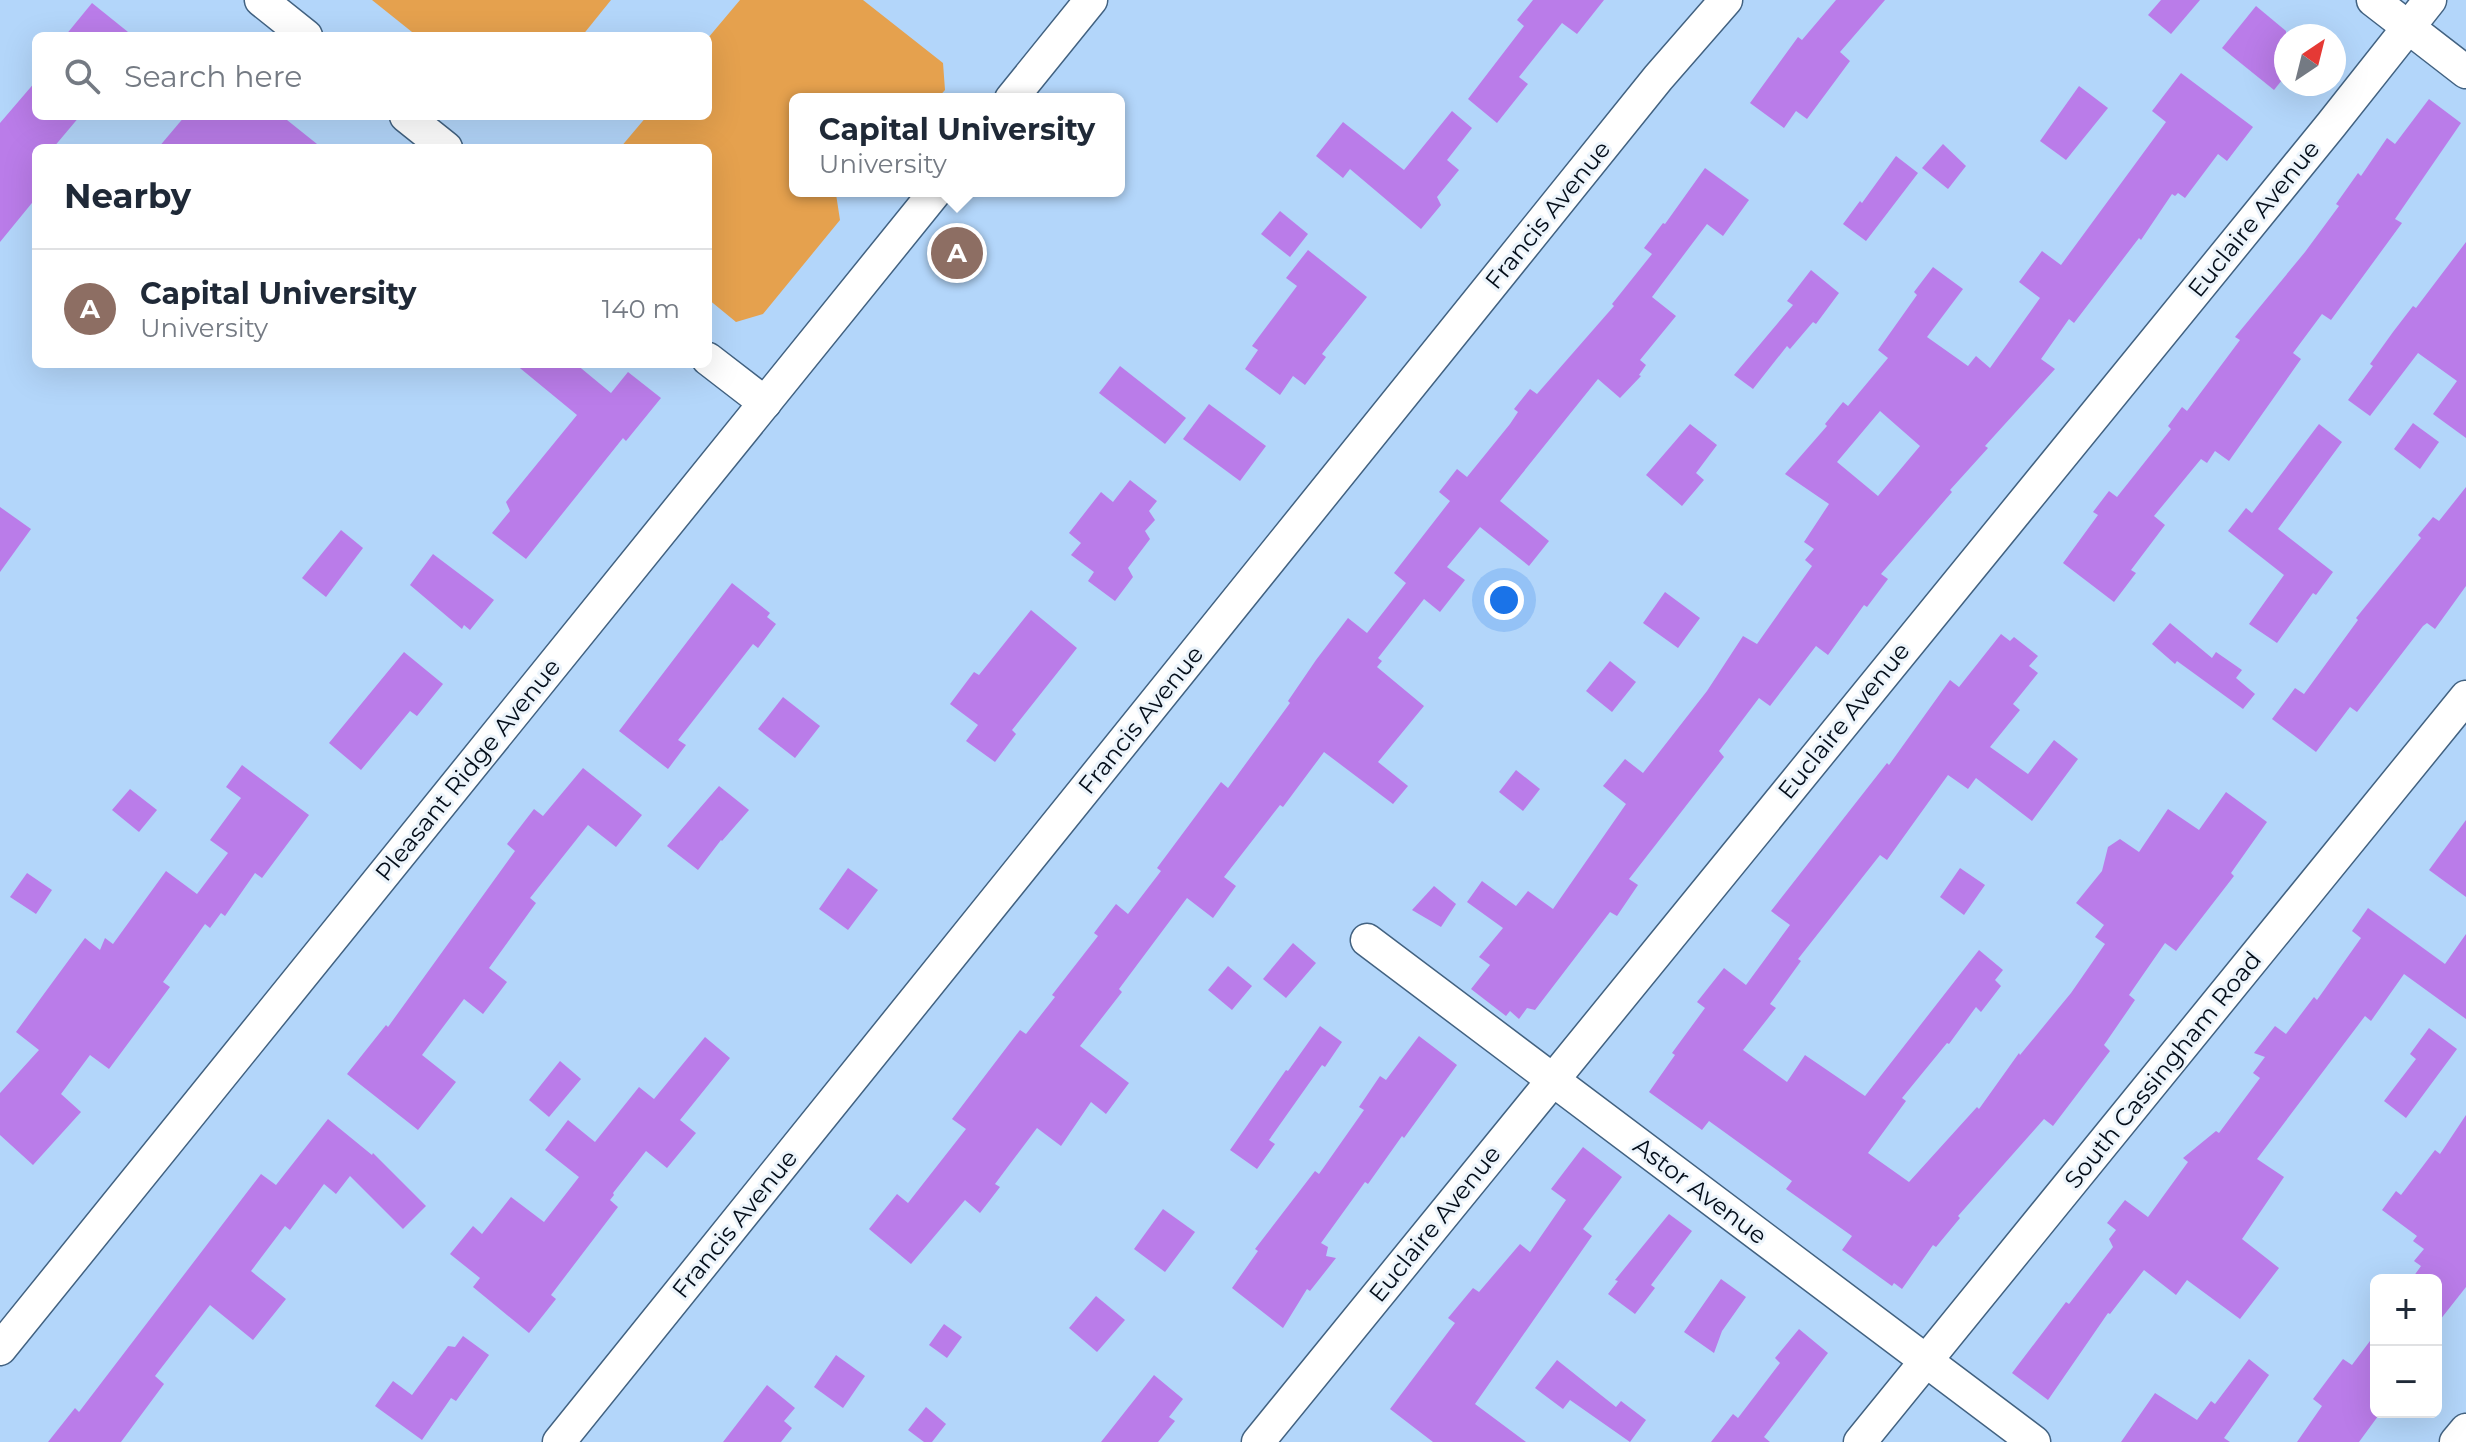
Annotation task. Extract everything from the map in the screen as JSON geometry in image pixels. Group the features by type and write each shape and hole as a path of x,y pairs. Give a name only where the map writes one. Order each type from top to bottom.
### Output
{"street":[{"path":"261,0 301,32"},
{"path":"1016,93 1091,0"},
{"name":"Francis Avenue","path":"559,1442 1649,90 1726,0"},
{"path":"2373,0 2466,72"},
{"name":"Euclaire Avenue","path":"1258,1442 2430,0"},
{"path":"411,120 441,144"},
{"name":"Pleasant Ridge Avenue","path":"0,1349 931,197"},
{"path":"712,362 765,403"},
{"name":"South Cassingham Road","path":"1860,1442 2466,697"},
{"name":"Astor Avenue","path":"1367,940 2034,1442"},
{"path":"2456,1442 2466,1430"}],"shaded area":[{"path":"372,0 611,0 585,32 412,32"},
{"path":"740,0 863,0 943,63 945,90 942,93 789,93 789,197 836,197 840,220 763,314 736,322 712,302 712,144 623,144 644,120 712,120 712,33"}],"building":[{"path":"1533,0 1604,0 1577,34 1562,23 1519,77 1528,84 1497,123 1468,99 1524,26 1517,20"},
{"path":"1836,0 1885,0 1840,52 1850,61 1807,119 1796,111 1784,128 1750,103 1798,37 1802,40"},
{"path":"2161,0 2200,0 2171,34 2148,15"},
{"path":"92,3 128,32 68,32"},
{"path":"2256,6 2278,24 2274,24 2274,90 2222,48"},
{"path":"2181,73 2253,127 2227,161 2218,154 2185,198 2178,193 2175,196 2172,194 2141,240 2139,238 2074,323 2069,319 2041,359 2055,369 1985,446 1988,448 1881,574 1888,579 1867,607 1864,605 1828,655 1816,646 1770,706 1759,698 1719,751 1724,757 1629,879 1638,885 1617,916 1610,912 1535,1010 1527,1008 1519,1019 1510,1011 1506,1016 1471,989 1490,965 1479,957 1503,928 1467,902 1482,881 1516,906 1528,891 1553,909 1626,804 1603,786 1625,759 1643,773 1707,691 1743,636 1757,644 1812,566 1805,560 1814,549 1804,542 1829,504 1785,474 1827,426 1825,424 1843,402 1848,406 1888,358 1878,350 1917,295 1914,292 1933,267 1963,289 1927,337 1968,366 1976,356 1990,368 2040,298 2019,282 2042,251 2061,265 2166,122 2152,111","holes":["1880,411 1920,446 1878,496 1837,462"]},
{"path":"32,86 32,120 77,120 56,144 32,144 32,203 0,242 0,123"},
{"path":"2079,86 2108,108 2066,160 2040,141"},
{"path":"2429,99 2461,123 2395,219 2402,223 2331,320 2322,314 2293,353 2301,359 2229,461 2215,451 2207,463 2201,459 2154,516 2165,525 2131,570 2136,573 2114,602 2063,563 2098,515 2093,512 2109,491 2117,497 2171,429 2168,426 2182,407 2187,411 2240,340 2235,337 2305,252 2339,206 2336,204 2358,173 2361,176 2387,138 2395,144"},
{"path":"1452,111 1472,128 1447,160 1459,170 1437,197 1441,205 1421,229 1350,169 1343,178 1316,156 1343,122 1404,170"},
{"path":"182,120 287,120 317,144 161,144"},
{"path":"1943,144 1966,166 1948,189 1922,168"},
{"path":"1896,156 1918,173 1866,241 1843,224"},
{"path":"1705,168 1749,200 1723,236 1707,224 1652,297 1676,316 1640,360 1646,365 1641,376 1620,398 1598,379 1500,501 1549,541 1529,566 1480,527 1447,567 1465,580 1440,612 1424,599 1378,658 1382,661 1377,667 1424,706 1378,762 1408,786 1393,804 1324,752 1224,877 1236,886 1213,918 1187,898 1080,1046 1129,1083 1106,1114 1091,1102 1061,1146 1037,1128 995,1184 1000,1187 980,1213 965,1200 911,1264 869,1229 897,1194 908,1203 966,1129 952,1119 1020,1030 1026,1034 1055,997 1052,995 1098,936 1094,933 1116,904 1128,914 1161,871 1157,868 1221,782 1228,788 1348,618 1367,633 1406,583 1394,573 1450,501 1439,492 1457,469 1467,477 1510,424 1518,412 1514,409 1530,389 1537,394 1614,306 1612,304 1652,254 1644,248"},
{"path":"1280,211 1308,234 1290,257 1261,234"},
{"path":"2466,242 2466,438 2433,414 2457,381 2418,353 2370,416 2348,400 2393,332 2413,306 2416,308"},
{"path":"1308,250 1367,297 1322,354 1326,357 1305,385 1293,376 1280,395 1245,369 1258,350 1252,346 1297,286 1286,278"},
{"path":"1811,270 1839,293 1816,324 1813,322 1790,349 1787,346 1753,389 1734,375 1793,305 1787,301"},
{"path":"1120,366 1186,418 1165,444 1099,393"},
{"path":"520,368 581,368 611,393 628,372 661,398 626,441 623,438 526,559 492,533 510,511 506,502 577,415"},
{"path":"1209,404 1266,446 1240,481 1183,439"},
{"path":"2413,423 2439,442 2420,469 2394,449"},
{"path":"1690,424 1717,445 1696,473 1704,480 1682,506 1646,475"},
{"path":"2319,424 2342,442 2278,529 2333,572 2316,595 2313,593 2277,643 2249,624 2284,575 2228,531 2246,508 2252,513"},
{"path":"1130,480 1157,501 1149,511 1155,520 1145,531 1150,539 1128,568 1133,577 1115,601 1088,581 1094,572 1071,555 1081,543 1069,533 1101,492 1113,502"},
{"path":"2466,487 2466,586 2435,629 2427,623 2423,626 2357,712 2350,707 2316,752 2272,719 2295,688 2304,694 2358,620 2356,618 2421,538 2418,535 2433,517 2439,521"},
{"path":"0,507 31,529 0,572"},
{"path":"341,530 363,548 326,597 302,578"},
{"path":"433,554 494,600 470,630 464,625 462,629 410,585"},
{"path":"732,583 770,613 767,617 776,624 758,648 753,644 678,740 686,745 668,769 619,731"},
{"path":"1665,592 1700,618 1678,648 1643,623"},
{"path":"1031,610 1077,648 1012,730 1016,734 995,762 966,741 978,725 950,704 974,672 979,675"},
{"path":"2170,623 2212,658 2216,652 2242,670 2236,678 2255,694 2243,709 2177,661 2175,664 2152,644"},
{"path":"2001,634 2010,641 2014,637 2038,656 2029,666 2038,673 2013,704 2020,710 1990,747 2028,774 2054,740 2078,759 2032,821 1976,778 1968,789 1948,775 1887,860 1880,855 1798,959 1801,961 1770,1004 1776,1008 1743,1050 1787,1082 1805,1055 1865,1096 1979,950 2003,970 1995,980 2001,986 1981,1012 1976,1007 1902,1098 1906,1101 1868,1153 1909,1182 1977,1107 1979,1109 2019,1053 2071,993 2105,944 2095,937 2104,925 2076,903 2102,871 2108,847 2120,839 2139,852 2168,809 2199,830 2226,792 2267,822 2231,873 2234,876 2176,951 2165,943 2129,995 2135,1000 2104,1045 2110,1051 2053,1126 2044,1119 1958,1216 1960,1218 1936,1247 1933,1245 1902,1289 1894,1283 1892,1286 1842,1250 1852,1236 1786,1189 1792,1181 1709,1121 1702,1130 1649,1092 1675,1055 1672,1053 1705,1008 1697,1002 1724,968 1746,985 1790,925 1771,911 1887,763 1889,765 1950,680 1959,687"},
{"path":"404,652 443,684 417,716 410,711 361,770 329,743"},
{"path":"1610,661 1636,682 1612,712 1586,691"},
{"path":"783,697 820,726 795,758 758,729"},
{"path":"242,765 309,815 262,878 255,873 225,916 221,913 210,928 205,924 163,982 170,987 109,1069 90,1055 61,1094 81,1112 33,1165 0,1135 0,1093 39,1050 16,1032 85,938 100,950 105,938 113,944 166,871 197,894 228,853 210,840 241,798 226,787"},
{"path":"583,768 642,815 616,847 588,825 530,898 536,903 489,968 507,982 483,1014 464,999 422,1055 456,1082 418,1130 347,1074 386,1025 388,1027 515,851 507,844 534,809 543,816"},
{"path":"1516,770 1540,789 1523,811 1499,792"},
{"path":"719,786 749,810 698,870 667,846"},
{"path":"130,789 157,810 139,832 112,810"},
{"path":"2466,820 2466,897 2429,870"},
{"path":"848,868 878,890 848,930 819,909"},
{"path":"1960,868 1985,885 1964,915 1940,897"},
{"path":"27,873 52,890 36,914 10,897"},
{"path":"1434,886 1456,904 1441,927 1412,910"},
{"path":"2368,908 2445,964 2466,934 2466,1019 2404,974 2371,1021 2365,1016 2257,1159 2284,1177 2242,1239 2279,1268 2240,1319 2187,1280 2176,1295 2144,1270 2108,1313 2048,1400 2012,1373 2113,1247 2109,1239 2116,1230 2107,1223 2125,1200 2148,1217 2188,1162 2183,1158 2216,1131 2219,1133 2260,1078 2253,1073 2265,1057 2254,1053 2275,1026 2286,1034 2314,997 2317,1000 2361,938 2352,931"},
{"path":"1293,943 1316,963 1286,998 1263,979"},
{"path":"1228,966 1252,986 1232,1010 1208,990"},
{"path":"1320,1026 1342,1042 1269,1140 1275,1144 1257,1169 1230,1150"},
{"path":"2429,1028 2457,1049 2406,1118 2384,1101 2416,1059 2410,1054"},
{"path":"1419,1036 1457,1065 1321,1243 1328,1247 1326,1256 1336,1258 1310,1291 1307,1289 1283,1328 1232,1288 1258,1251 1255,1249 1315,1171 1319,1174 1364,1110 1359,1107 1380,1076 1386,1080"},
{"path":"705,1037 730,1058 680,1120 696,1133 667,1168 646,1151 613,1193 610,1200 618,1207 551,1295 556,1299 529,1333 473,1287 480,1278 450,1254 473,1226 482,1234 511,1197 544,1222 579,1177 545,1150 568,1120 595,1142 639,1087 654,1099"},
{"path":"560,1061 581,1079 549,1117 529,1100"},
{"path":"2466,1115 2466,1287 2442,1317 2442,1274 2415,1274 2421,1266 2414,1261 2424,1249 2413,1241 2417,1236 2382,1210 2396,1191 2401,1195 2435,1150 2440,1154"},
{"path":"328,1119 373,1153 426,1206 403,1229 350,1176 336,1194 324,1184 290,1230 285,1226 251,1271 286,1299 253,1340 210,1305 155,1376 164,1384 121,1442 48,1442 75,1408 79,1412 261,1174 276,1185"},
{"path":"1583,1147 1622,1177 1583,1229 1592,1236 1475,1404 1526,1442 1433,1442 1390,1409 1455,1323 1448,1318 1473,1288 1479,1292 1520,1244 1530,1252 1566,1200 1551,1189"},
{"path":"1163,1209 1195,1232 1165,1272 1134,1249"},
{"path":"1669,1214 1692,1231 1651,1285 1655,1288 1635,1314 1608,1294 1618,1281 1615,1280"},
{"path":"1721,1279 1746,1297 1722,1331 1714,1353 1684,1332"},
{"path":"1096,1296 1125,1320 1097,1352 1069,1328"},
{"path":"944,1324 962,1337 947,1358 929,1345"},
{"path":"1799,1329 1828,1353 1764,1437 1770,1442 1711,1442 1733,1414 1738,1418 1780,1363 1775,1358"},
{"path":"463,1336 489,1355 456,1401 451,1398 422,1440 375,1406 393,1381 412,1395 448,1346 455,1347"},
{"path":"2370,1341 2370,1418 2377,1418 2359,1442 2297,1442 2322,1406 2313,1399 2343,1359 2352,1365"},
{"path":"836,1355 865,1376 843,1408 814,1387"},
{"path":"2249,1359 2269,1375 2224,1438 2230,1442 2121,1442 2155,1393 2197,1420 2211,1401 2215,1404"},
{"path":"1557,1360 1616,1407 1621,1401 1646,1420 1630,1442 1570,1400 1563,1409 1535,1388"},
{"path":"1154,1375 1183,1399 1169,1417 1175,1421 1158,1442 1101,1442"},
{"path":"767,1385 795,1408 784,1421 792,1428 781,1442 723,1442"},
{"path":"926,1407 946,1424 932,1442 924,1442 908,1430"}],"place":[{"name":"Capital University","path":"957,253"}]}
